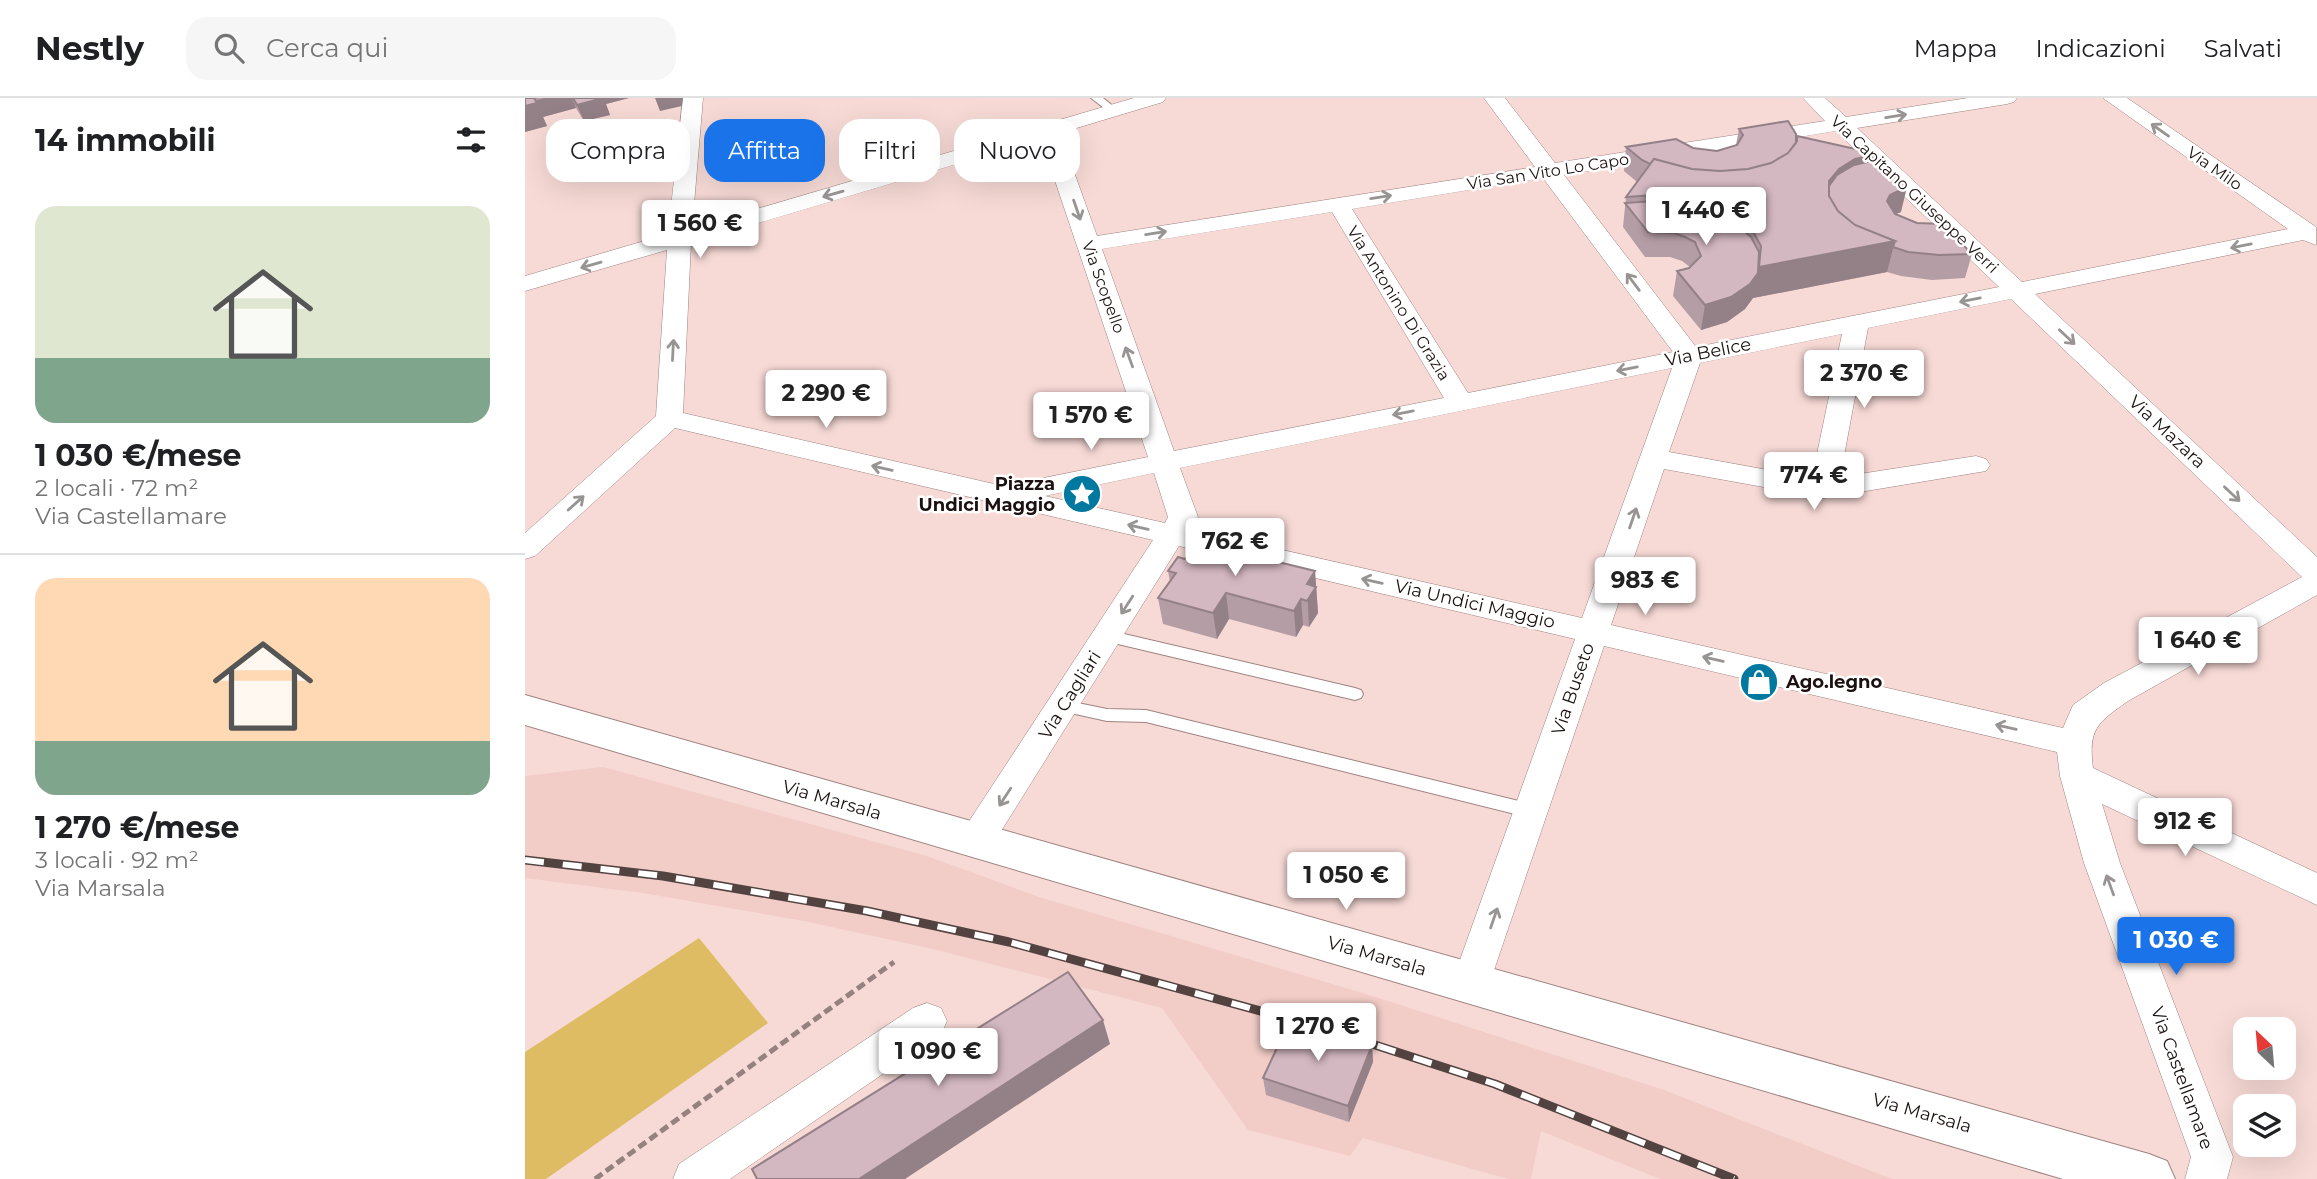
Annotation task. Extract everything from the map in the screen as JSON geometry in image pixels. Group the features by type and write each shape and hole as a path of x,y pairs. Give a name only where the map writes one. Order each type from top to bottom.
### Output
{"main road":[{"name":"Via Marsala","path":"525,710 2149,1179"}],"street":[{"path":"525,549 669,418 679,240 693,98"},
{"path":"1074,119 1105,104 1156,98"},
{"path":"1494,98 1689,356"},
{"name":"Via Capitano Giuseppe Verri","path":"1813,98 2017,290"},
{"name":"Via San Vito Lo Capo","path":"1089,244 2007,98"},
{"name":"Via Milo","path":"2113,98 2312,235"},
{"path":"525,284 954,159"},
{"name":"Via Scopello","path":"1067,182 1172,454 1183,517 1168,541"},
{"name":"Via Antonino Di Grazia","path":"1338,204 1460,402"},
{"name":"Via Belice","path":"1003,495 1172,454 1460,402 2017,290 2312,235"},
{"name":"Via Mazara","path":"2017,290 2317,574"},
{"path":"1824,489 1857,323"},
{"name":"Via Buseto","path":"1471,982 1689,356"},
{"name":"Via Undici Maggio","path":"669,418 1003,495 1168,541 1204,542 1593,632 2075,759 2317,890"},
{"path":"1654,458 1824,489 1976,465"},
{"name":"Via Cagliari","path":"975,842 1168,541"},
{"path":"2075,759 2085,713 2116,692 2317,582"},
{"name":"Via Castellamare","path":"2075,759 2102,863 2211,1157 2206,1179"},
{"path":"694,1179 927,1021"}],"lane":[{"path":"1107,636 1355,694"},
{"path":"1063,706 1107,715 1146,716 1531,811"}],"path":[{"path":"595,1179 894,962"}],"shaded area":[{"path":"603,767 927,856 1039,897 1366,994 1664,1090 1892,1179 1660,1179 1541,1131 1531,1179 1508,1179 1363,1138 1350,1156 1248,1130 1162,1008 937,950 804,921 643,893 525,878 525,776"},
{"path":"699,938 768,1023 546,1179 525,1179 525,1052"}],"building":[{"path":"525,98 534,98 537,103 525,106"},
{"path":"573,98 603,98 577,105"},
{"path":"1788,121 1796,134 1796,143 1788,153 1771,163 1748,169 1692,169 1654,159 1650,164 1626,147 1676,139 1693,148 1717,151 1737,145 1743,135 1739,129"},
{"path":"1797,136 1878,154 1855,159 1839,169 1829,181 1829,196 1838,211 1855,225 1895,241 1759,267 1761,246 1752,230 1735,216 1711,205 1684,198 1654,195 1626,197 1654,159 1692,169 1748,169 1771,163 1788,153 1797,141"},
{"path":"1876,160 1907,187 1890,195 1887,201 1895,214 1917,223 1943,224 1972,254 1908,252 1893,247 1895,241 1855,225 1838,211 1829,196 1829,186 1837,175 1854,165"},
{"path":"1654,201 1683,204 1710,211 1734,223 1751,237 1759,252 1758,273 1750,284 1731,297 1705,305 1677,271 1689,268 1701,256 1695,242 1674,233 1648,232 1625,203"},
{"path":"1200,537 1273,556 1270,560 1315,571 1307,584 1316,587 1307,601 1301,599 1294,611 1226,593 1213,613 1158,598 1176,573 1168,571 1178,557 1185,559"},
{"path":"1068,972 1103,1020 859,1179 757,1179 752,1169"},
{"path":"1290,1020 1372,1045 1348,1106 1263,1078"}],"railway":[{"path":"525,860 663,876 867,911 1009,942 1326,1029 1495,1084 1734,1179"}],"place":[{"name":"Piazza Undici Maggio","path":"1082,494"},
{"name":"Ago.legno","path":"1759,682"}]}
